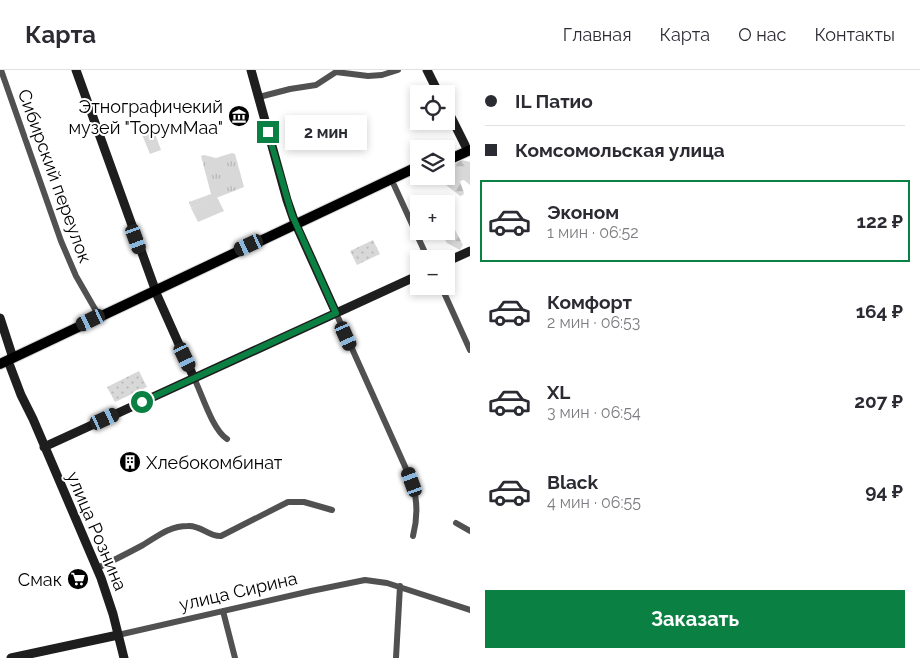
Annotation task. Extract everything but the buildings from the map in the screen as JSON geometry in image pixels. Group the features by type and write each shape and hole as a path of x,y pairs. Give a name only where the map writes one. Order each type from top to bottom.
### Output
{"main road":[{"path":"455,151 468,147"},
{"path":"455,155 468,147"},
{"path":"8,364 410,170"},
{"path":"296,226 410,178"},
{"path":"8,364 99,316 156,292"}],"street":[{"name":"Сибирский переулок","path":"2,70 61,241 76,276 99,316"},
{"path":"76,70 156,292 218,428 227,439"},
{"path":"251,70 296,226 412,482 418,505 413,536"},
{"path":"259,98 290,89 316,85 336,72 368,76 382,75 398,70"},
{"path":"427,70 434,85"},
{"path":"455,123 468,147"},
{"path":"394,185 424,250"},
{"path":"455,258 470,251"},
{"path":"44,448 410,279"},
{"path":"445,295 470,350"},
{"name":"улица Рознина","path":"0,318 8,364"},
{"name":"улица Рознина","path":"0,338 8,364 98,568 110,602 124,658"},
{"path":"98,568 149,542 163,532 174,528 195,526 213,536 221,536 288,502 304,502 332,510"},
{"path":"456,523 470,532"},
{"name":"улица Сирина","path":"11,658 360,580 380,581 400,586 470,610"},
{"path":"396,658 400,586"},
{"path":"223,611 235,658"}],"green space":[{"path":"153,128 161,150 150,154 141,132"},
{"path":"232,153 235,154 244,187 191,208 189,202 211,194 201,156 216,158"},
{"path":"462,160 470,162 470,185 464,180 460,181 464,193 460,196 446,185 455,185 455,163"},
{"path":"217,197 224,211 198,222 191,208"},
{"path":"455,230 463,245 460,250 447,243 445,240 455,240"},
{"path":"373,240 380,254 357,265 350,251"},
{"path":"139,371 147,387 115,402 107,387"}],"place":[{"name":"Этнографичекий музей \"ТорумМаа\"","path":"239,116"},
{"name":"Хлебокомбинат","path":"130,462"},
{"name":"Смак","path":"78,579"}],"route":[{"path":"142,402 336,313 292,215 268,132"}]}
